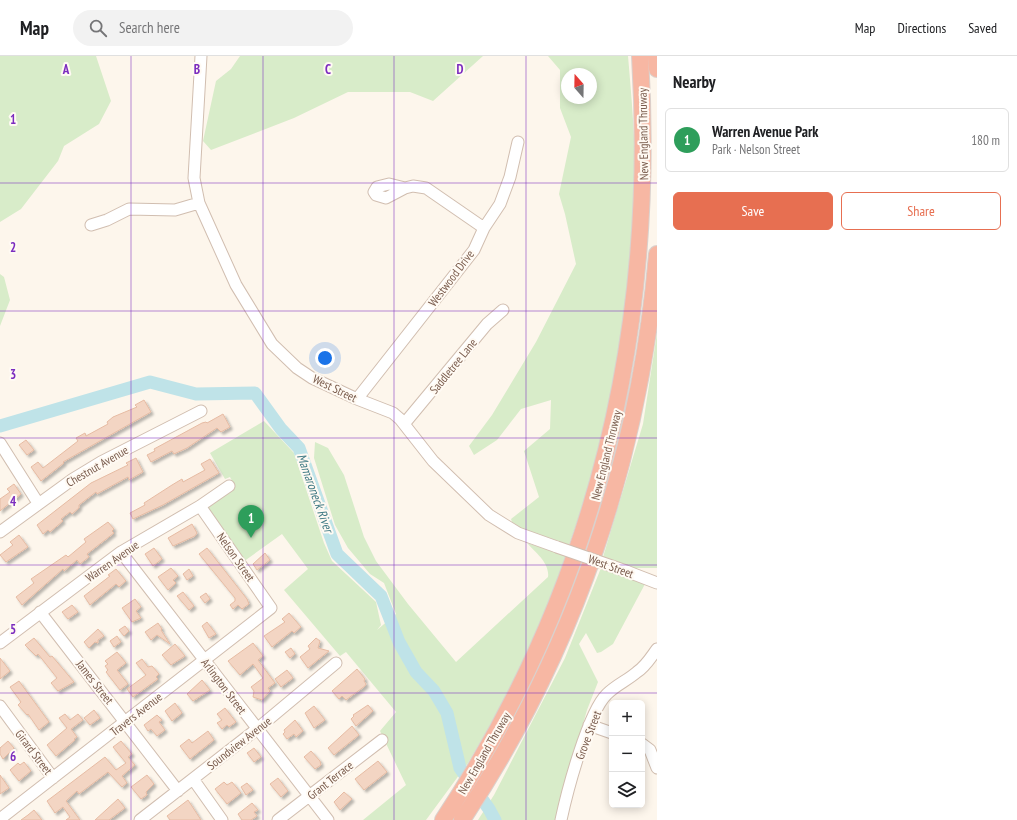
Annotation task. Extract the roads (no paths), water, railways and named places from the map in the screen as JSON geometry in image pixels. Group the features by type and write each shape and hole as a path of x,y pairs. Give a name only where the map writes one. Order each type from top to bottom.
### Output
{"highway":[{"name":"New England Thruway","path":"443,820 484,755 523,684 566,585 592,508 614,430 630,349 642,242 645,161 640,56"},
{"path":"656,56 657,68"},
{"name":"New England Thruway","path":"464,818 495,769 527,710 561,640 604,526 622,461 640,382 652,302 657,254"},
{"path":"439,820 456,801"}],"street":[{"name":"West Street","path":"201,56 194,178 199,203 236,285 272,344 296,368 312,378 357,399 393,413 404,424 433,461 489,515 518,533 657,583"},
{"name":"Westwood Drive","path":"357,399 474,250 484,228 500,204 510,177 518,142"},
{"path":"405,188 413,186 426,188 484,228"},
{"path":"91,225 107,220 129,209 176,210 199,203"},
{"name":"Saddletree Lane","path":"404,424 487,324 503,310"},
{"name":"Chestnut Avenue","path":"0,532 73,479 101,462 201,411"},
{"path":"0,443 38,504"},
{"name":"Warren Avenue","path":"0,643 121,552 200,506 229,486"},
{"name":"Nelson Street","path":"200,506 272,608"},
{"name":"Arlington Street","path":"121,552 328,820"},
{"name":"Travers Avenue","path":"0,819 272,608"},
{"name":"James Street","path":"40,612 178,791"},
{"name":"Grove Street","path":"561,820 565,802 589,725 607,694 647,664 657,649"},
{"name":"Soundview Avenue","path":"140,820 257,729 336,663"},
{"name":"Girard Street","path":"0,706 53,778"},
{"path":"589,725 609,732"},
{"name":"Grant Terrace","path":"278,820 382,740"},
{"path":"645,746 650,750 657,768"},
{"path":"193,779 222,820"}],"waterway":[{"name":"Mamaroneck River","path":"0,426 150,382 196,394 255,393 281,429 299,448 337,554 381,596 399,642 416,672 434,691 447,713 460,768 495,820"}],"place":[{"name":"Warren Avenue Park","path":"251,538"}]}
